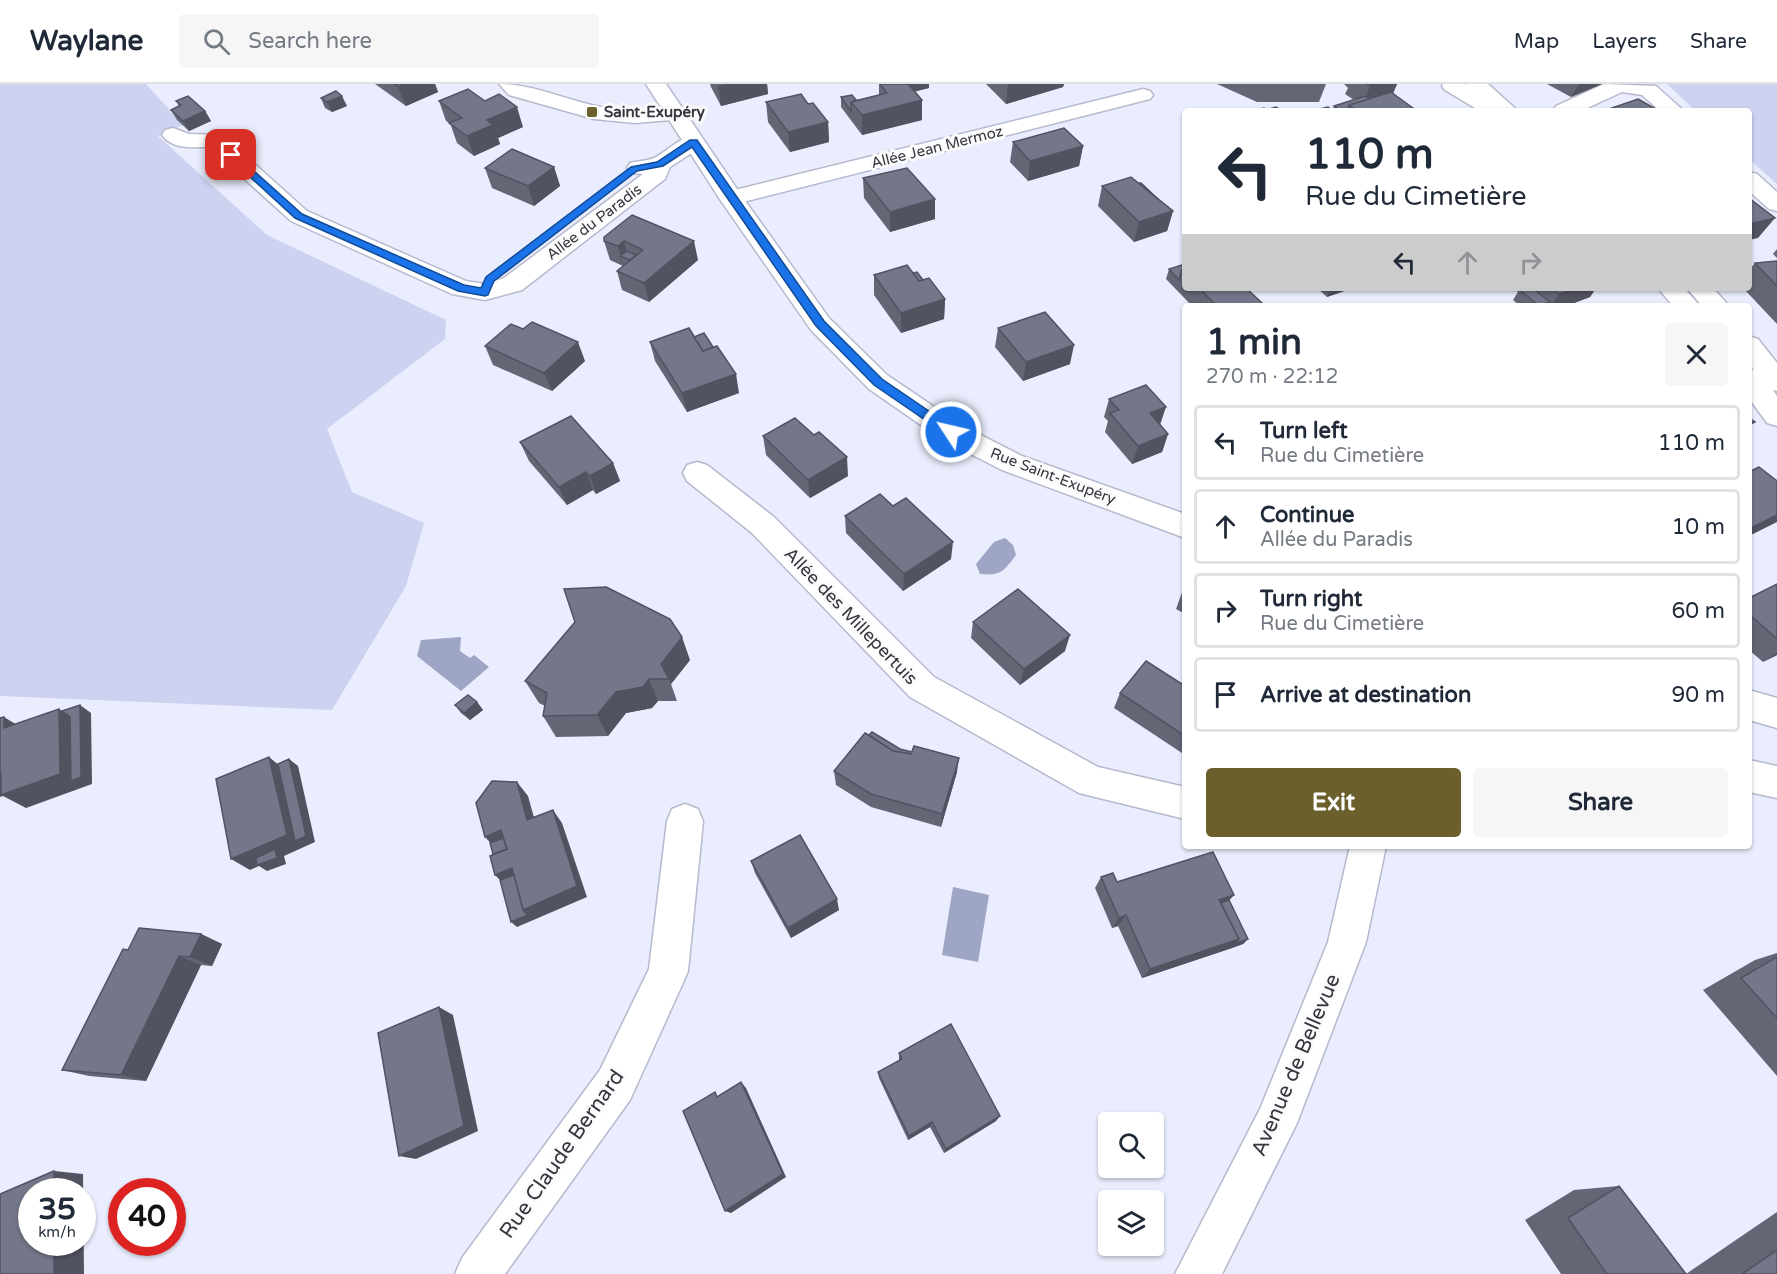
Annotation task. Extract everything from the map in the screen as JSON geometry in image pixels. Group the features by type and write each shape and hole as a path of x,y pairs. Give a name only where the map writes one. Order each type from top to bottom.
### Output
{"street":[{"path":"508,84 516,91 592,112 654,118 675,114"},
{"name":"Rue Saint-Exupéry","path":"656,84 730,198 820,324 878,382 951,432 1012,463 1182,525"},
{"path":"1474,84 1503,108"},
{"path":"1450,85 1477,108"},
{"path":"1450,85 1479,100 1488,108"},
{"path":"1570,108 1619,85 1649,90 1670,108"},
{"name":"Allée Jean Mermoz","path":"730,198 1143,95"},
{"name":"Allée du Paradis","path":"173,135 185,141 214,140 299,216 461,288 485,292 513,284 657,174 659,164 693,142"},
{"path":"1752,182 1777,204"},
{"path":"1673,291 1684,303"},
{"path":"1702,291 1713,303"},
{"path":"1752,349 1777,382"},
{"path":"1752,382 1777,416"},
{"name":"Allée des Millepertuis","path":"697,473 763,525 921,687 1091,782 1182,802"},
{"path":"1752,706 1777,713"},
{"path":"1752,777 1777,782"},
{"name":"Rue Claude Bernard","path":"478,1274 615,1085 668,971 685,821"},
{"name":"Avenue de Bellevue","path":"1198,1274 1276,1124 1347,942 1367,849"}],"shaded area":[{"path":"0,84 146,84 189,131 183,125 158,136 267,235 446,320 445,339 327,429 352,492 424,523 406,586 332,710 0,696"},
{"path":"1667,84 1777,84 1777,184 1752,162 1752,108 1693,108"},
{"path":"1005,538 1013,545 1016,555 1001,571 993,574 980,574 976,564 994,542"},
{"path":"461,637 460,651 470,658 474,655 489,667 461,691 417,656 421,640"},
{"path":"953,887 989,895 978,962 942,955"}],"building":[{"path":"880,84 908,84 922,100 862,115 851,102 887,93"},
{"path":"468,89 485,101 499,94 517,107 487,120 493,125 467,136 449,123 462,118 439,101"},
{"path":"336,91 342,96 327,102 321,98"},
{"path":"1391,92 1413,108 1353,108 1349,105"},
{"path":"801,94 808,104 813,103 828,122 788,132 766,102"},
{"path":"852,95 856,100 851,102 851,111 841,97"},
{"path":"188,96 205,111 183,121 171,110 181,105 176,101"},
{"path":"1365,96 1369,99 1349,105 1348,108 1334,106"},
{"path":"1638,99 1654,108 1612,108"},
{"path":"1064,128 1083,146 1030,161 1013,142"},
{"path":"512,149 554,167 528,186 485,168"},
{"path":"907,168 935,199 890,212 863,178"},
{"path":"1131,177 1173,211 1139,222 1102,186"},
{"path":"1752,200 1775,218 1752,223"},
{"path":"632,215 694,241 644,283 617,271 643,250 624,241 618,246 604,241 604,237"},
{"path":"627,251 636,255 630,260 620,256"},
{"path":"1777,261 1777,286 1755,263"},
{"path":"907,265 919,281 929,278 945,299 901,313 874,275"},
{"path":"1182,265 1179,280 1169,269"},
{"path":"917,272 923,280 919,281 913,273"},
{"path":"1202,291 1249,291 1262,303 1214,303"},
{"path":"1521,291 1536,291 1550,302 1535,303"},
{"path":"1045,312 1074,345 1026,362 998,328"},
{"path":"532,322 578,342 544,373 485,346 511,324 523,329"},
{"path":"689,328 703,351 717,346 736,374 682,393 650,342"},
{"path":"704,333 713,347 703,351 694,337"},
{"path":"1146,385 1166,407 1150,413 1168,434 1138,446 1110,413 1119,410 1109,399"},
{"path":"571,416 613,463 590,476 586,472 559,487 520,442"},
{"path":"795,418 814,435 819,432 847,457 808,480 763,436"},
{"path":"1759,467 1777,481 1777,515 1752,528 1752,470"},
{"path":"880,494 893,506 906,498 953,542 904,574 845,516"},
{"path":"1777,584 1777,639 1752,617 1752,596"},
{"path":"606,587 670,619 682,637 661,664 669,679 649,679 643,687 616,692 597,715 543,716 547,693 525,681 575,622 564,589"},
{"path":"1018,589 1070,635 1024,669 973,622"},
{"path":"1146,661 1182,684 1182,734 1120,693"},
{"path":"468,695 477,702 464,713 455,705"},
{"path":"80,705 81,777 71,781 70,717 62,711"},
{"path":"59,709 60,774 1,795 0,718 4,717 4,728"},
{"path":"872,732 900,749 912,752 911,754 893,751 869,735"},
{"path":"865,733 893,751 911,754 914,746 959,758 942,814 871,794 834,771"},
{"path":"269,757 287,835 231,859 216,779"},
{"path":"289,759 306,836 295,841 278,764"},
{"path":"492,781 517,782 527,820 553,810 577,886 523,910 512,868 495,875 490,856 507,849 501,830 485,837 476,803"},
{"path":"800,835 837,899 788,928 751,861"},
{"path":"503,838 507,849 493,854 490,843"},
{"path":"275,849 277,858 257,865 256,858"},
{"path":"1213,852 1234,895 1219,900 1239,939 1150,969 1126,915 1119,918 1101,877 1113,873 1117,882"},
{"path":"514,875 523,910 528,915 511,922 500,880"},
{"path":"1229,900 1248,939 1234,944 1239,939 1221,903"},
{"path":"139,928 201,934 190,957 179,956 121,1075 62,1070 123,949 128,950"},
{"path":"1777,957 1777,1018 1741,978"},
{"path":"439,1007 464,1126 399,1156 378,1033"},
{"path":"951,1024 1000,1116 946,1149 932,1122 909,1136 878,1072 902,1059 899,1053"},
{"path":"741,1082 783,1174 725,1211 683,1111 715,1092 717,1097"},
{"path":"54,1171 54,1178 38,1178"},
{"path":"18,1186 18,1256 54,1256 54,1274 0,1274 0,1194"},
{"path":"1619,1186 1686,1274 1607,1274 1568,1218"},
{"path":"1777,1250 1777,1274 1742,1274"}],"place":[{"name":"Saint-Exupéry","path":"592,112"}],"route":[{"path":"231,155 299,216 461,288 485,292 490,280 634,169 659,164 693,142 820,324 878,382 951,432"}]}
